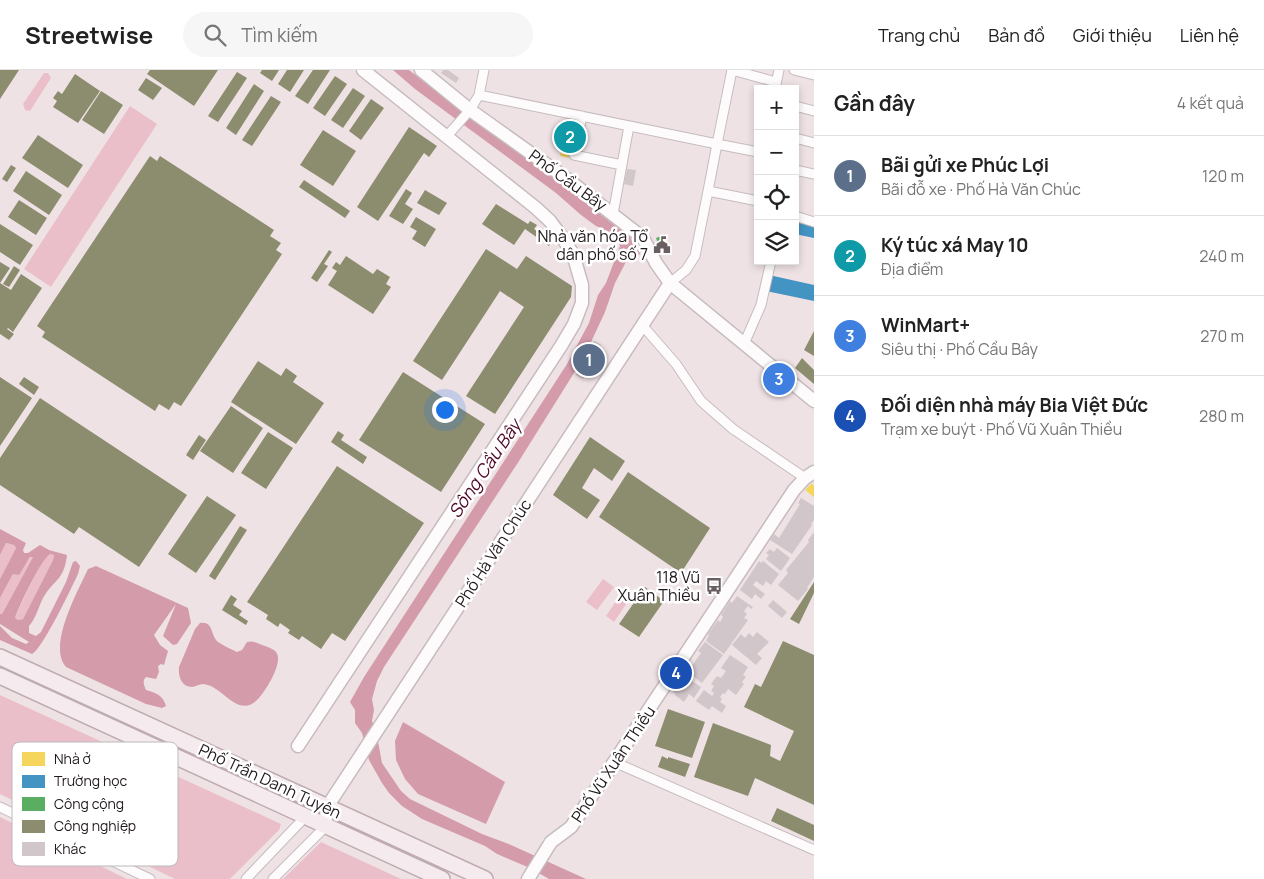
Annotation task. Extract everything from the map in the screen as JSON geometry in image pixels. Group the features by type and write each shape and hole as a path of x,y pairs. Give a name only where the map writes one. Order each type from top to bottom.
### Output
{"main road":[{"name":"Phố Trần Danh Tuyên","path":"0,657 485,879"},
{"name":"Phố Trần Danh Tuyên","path":"0,676 143,742"},
{"name":"Phố Trần Danh Tuyên","path":"178,758 442,879"}],"street":[{"path":"298,746 561,346 574,324 582,303 582,285 573,254 550,220 451,132 363,70"},
{"name":"Phố Cầu Bây","path":"421,70 470,110 644,238 656,263 670,283 814,401"},
{"path":"451,132 470,110 479,95 484,70"},
{"path":"670,283 686,270 695,256 732,70 775,85 779,70"},
{"path":"794,70 814,75"},
{"path":"479,95 754,151"},
{"path":"799,107 814,111"},
{"path":"582,116 574,155 622,165"},
{"path":"613,214 630,126"},
{"path":"799,139 814,143"},
{"path":"799,171 814,174"},
{"path":"708,191 754,200"},
{"path":"799,217 814,222"},
{"path":"744,344 764,298 770,265"},
{"name":"Phố Hà Văn Chúc","path":"325,827 327,807 354,764 670,283"},
{"path":"642,325 676,364 701,401 734,429 809,475"},
{"name":"Phố Vũ Xuân Thiều","path":"528,879 555,838 571,827 794,490 809,475"},
{"path":"614,762 814,850"},
{"path":"0,807 12,813"},
{"path":"246,879 305,817 327,807"},
{"path":"273,879 325,827"},
{"path":"123,866 150,879"}],"shaded area":[{"name":"Sông Cầu Bây","path":"393,70 409,70 456,107 462,108 630,237 640,254 635,259 629,256 615,283 605,312 584,357 519,461 384,667 377,681 372,699 374,710 372,721 376,731 382,763 401,791 410,799 482,834 586,879 549,879 530,868 497,854 485,846 422,819 402,806 382,783 369,760 362,733 355,723 355,710 350,702 364,677 567,364 589,323 598,295 606,283 620,246 617,235 596,226 581,215 556,193 415,89"},
{"path":"44,73 48,73 51,78 30,111 25,110 23,104"},
{"path":"130,106 157,124 51,287 24,269"},
{"path":"0,529 26,543 23,550 24,553 28,553 40,545 49,550 67,555 64,570 43,598 29,626 29,633 36,636 41,632 66,582 73,562 76,561 80,566 78,574 43,642 32,654 0,640 0,626 12,638 26,644 29,642 0,624 0,614 2,614 33,557 30,557 19,575 13,574 0,598 0,579 16,548 14,545 6,543 0,555","holes":["50,554 54,555 23,619 18,620 15,618 17,612 36,574 46,558"]},
{"path":"6,543 14,545 16,548 0,579 0,555"},
{"path":"50,553 54,555 53,560 23,619 18,620 15,618 26,594 41,564"},
{"path":"33,557 2,614 0,614 0,598 13,574 17,574"},
{"path":"96,566 188,608 191,623 177,644 173,645 163,636 176,604 154,635 160,645 168,651 164,665 158,666 159,672 156,679 146,677 144,683 146,690 156,693 163,699 166,706 162,708 146,704 66,667 61,658 60,646 66,618 88,569"},
{"path":"603,579 614,587 597,610 586,602"},
{"path":"622,592 631,597 614,622 606,616"},
{"path":"200,623 208,624 218,642 237,652 242,650 247,642 254,642 270,648 278,655 278,662 273,677 256,701 242,706 210,686 203,684 192,687 183,683 179,674 179,667 195,629"},
{"path":"7,666 170,742 160,742 5,670"},
{"path":"0,695 102,742 12,742 12,800 0,794"},
{"path":"403,722 505,782 486,824 418,794 405,779 396,760 395,741"},
{"path":"178,746 280,793 278,797 178,750"},
{"path":"178,777 281,824 279,830 230,879 175,879 148,866 178,866"},
{"path":"0,817 12,823 12,866 100,866 127,879 0,879"},
{"path":"321,842 401,879 283,879"}],"building: Nhà ở":[{"path":"568,115 580,118 571,158 560,156"},
{"path":"812,483 814,486 814,497 805,490"}],"building: Trường học":[{"path":"799,221 814,224 814,238 799,235"},
{"path":"769,275 814,285 814,301 766,291"}],"building: Công cộng":[{"name":"Nhà văn hóa Tổ dân phố số 7","path":"661,236 668,252 662,254 656,238"}],"building: Công nghiệp":[{"path":"0,70 19,70 0,99"},
{"path":"150,70 218,70 194,106 147,74"},
{"path":"262,70 279,70 272,81 260,73"},
{"path":"287,70 304,70 290,92 278,84"},
{"path":"313,70 330,70 308,104 295,96"},
{"path":"237,72 247,78 218,122 208,116"},
{"path":"75,74 100,91 78,123 53,107 57,101 53,98 58,91 62,94"},
{"path":"335,76 347,84 325,116 313,108"},
{"path":"146,78 162,88 153,100 138,90"},
{"path":"254,84 264,91 236,135 226,128"},
{"path":"353,88 365,96 343,128 331,120"},
{"path":"101,91 123,105 104,134 82,120"},
{"path":"271,96 281,102 252,146 242,140"},
{"path":"371,99 384,108 361,140 349,131"},
{"path":"409,127 437,146 429,157 424,153 378,221 357,207"},
{"path":"323,130 356,151 333,186 300,165"},
{"path":"38,135 83,165 68,188 22,158"},
{"path":"150,156 157,161 160,156 274,230 270,236 281,243 276,250 282,254 181,406 174,402 169,410 159,404 155,411 42,337 45,332 37,326"},
{"path":"11,165 16,168 7,182 2,179"},
{"path":"26,171 62,195 49,215 13,191"},
{"path":"304,180 350,211 345,218 299,187"},
{"path":"406,189 412,193 405,204 413,209 403,224 389,216"},
{"path":"425,190 447,203 439,215 417,203"},
{"path":"19,200 47,218 36,235 8,217"},
{"path":"496,204 528,224 530,221 537,225 534,229 552,241 549,246 525,229 514,245 482,224"},
{"path":"416,217 436,229 425,247 412,239 417,231 410,227"},
{"path":"0,224 33,245 20,265 0,252"},
{"path":"486,249 517,269 526,256 572,286 571,297 495,414 466,396 524,307 500,291 442,380 413,361"},
{"path":"329,250 332,252 324,264 328,266 317,282 311,278"},
{"path":"346,256 373,274 377,269 390,277 386,284 391,287 373,314 328,285 337,271 332,268 336,262 340,265"},
{"path":"0,262 10,268 0,283"},
{"path":"14,266 20,270 9,287 3,284"},
{"path":"21,274 42,288 13,332 7,329 14,334 9,340 0,334 0,283 11,290"},
{"path":"814,331 814,356 804,350"},
{"path":"802,358 814,370 814,384 795,368"},
{"path":"258,361 281,376 286,368 297,376 293,382 324,403 296,444 231,402"},
{"path":"403,372 485,424 441,492 359,440"},
{"path":"0,377 32,398 0,446"},
{"path":"24,377 39,387 34,395 19,384"},
{"path":"40,398 187,495 139,567 79,527 74,534 0,485 0,458"},
{"path":"231,406 263,428 233,473 200,451"},
{"path":"338,431 344,435 341,440 367,457 363,464 331,442"},
{"path":"268,432 293,448 266,489 241,473"},
{"path":"199,435 206,440 193,460 186,455"},
{"path":"590,437 625,461 612,481 594,468 582,488 600,500 587,519 553,495"},
{"path":"337,466 424,523 345,641 332,633 321,649 302,636 299,640 288,633 290,630 280,623 278,627 266,619 268,615 247,602"},
{"path":"628,472 710,528 681,573 599,517"},
{"path":"207,496 236,515 196,573 168,554"},
{"path":"240,526 247,530 215,580 209,576"},
{"path":"814,582 814,593 799,624 790,619"},
{"path":"645,587 664,601 639,637 619,624"},
{"path":"231,595 237,599 233,605 242,611 239,615 248,621 246,625 222,610"},
{"path":"783,641 814,655 814,805 755,778 748,796 694,777 713,723 771,745 770,756 780,761 794,731 744,707 755,684 761,687"},
{"path":"668,709 705,722 692,758 655,746"},
{"path":"662,756 690,764 685,777 658,767"},
{"path":"777,808 814,825 814,841 771,821"}],"building: Khác":[{"path":"443,70 448,70 459,78 456,83 441,73"},
{"path":"627,169 636,170 633,186 624,184"},
{"path":"594,341 601,345 583,379 576,375"},
{"path":"801,498 814,506 814,520 792,554 770,540 774,534 779,538 800,504 798,503"},
{"path":"814,532 814,577 808,589 798,601 778,585 788,573 786,570 809,542 808,540"},
{"path":"777,548 790,558 781,571 766,559 769,555 766,553 770,549 774,552"},
{"path":"759,561 761,563 763,561 779,574 771,585 766,581 763,586 756,581 753,585 765,594 761,599 755,594 752,599 740,590"},
{"path":"737,596 753,607 751,609 748,606 744,611 747,614 744,618 748,620 724,654 706,641 708,634 718,620 720,622 723,617 721,615 730,601 732,603"},
{"path":"773,600 787,612 782,618 768,606"},
{"path":"757,632 769,642 757,654 762,658 756,665 732,645 741,634 745,638 749,633 753,637"},
{"path":"705,642 723,655 702,683 686,671 701,653 698,651"},
{"path":"730,655 748,667 743,675 746,677 742,682 744,684 736,695 728,689 725,694 723,693 720,697 722,699 720,702 726,706 722,713 712,706 709,710 696,701 704,690 712,696 714,693 711,691 714,686 711,684 717,676 721,678 726,671 721,668"},
{"path":"683,675 701,687 694,698 689,694 684,702 673,692 678,685 681,687 684,683 680,680"}],"place":[{"name":"Ký túc xá May 10","path":"570,137"},
{"name":"Nhà văn hóa Tổ dân phố số 7","path":"662,245"},
{"name":"Bãi gửi xe Phúc Lợi","path":"589,360"},
{"name":"WinMart+","path":"779,379"},
{"name":"118 Vũ Xuân Thiều","path":"714,586"},
{"name":"Đối diện nhà máy Bia Việt Đức","path":"676,673"}]}
